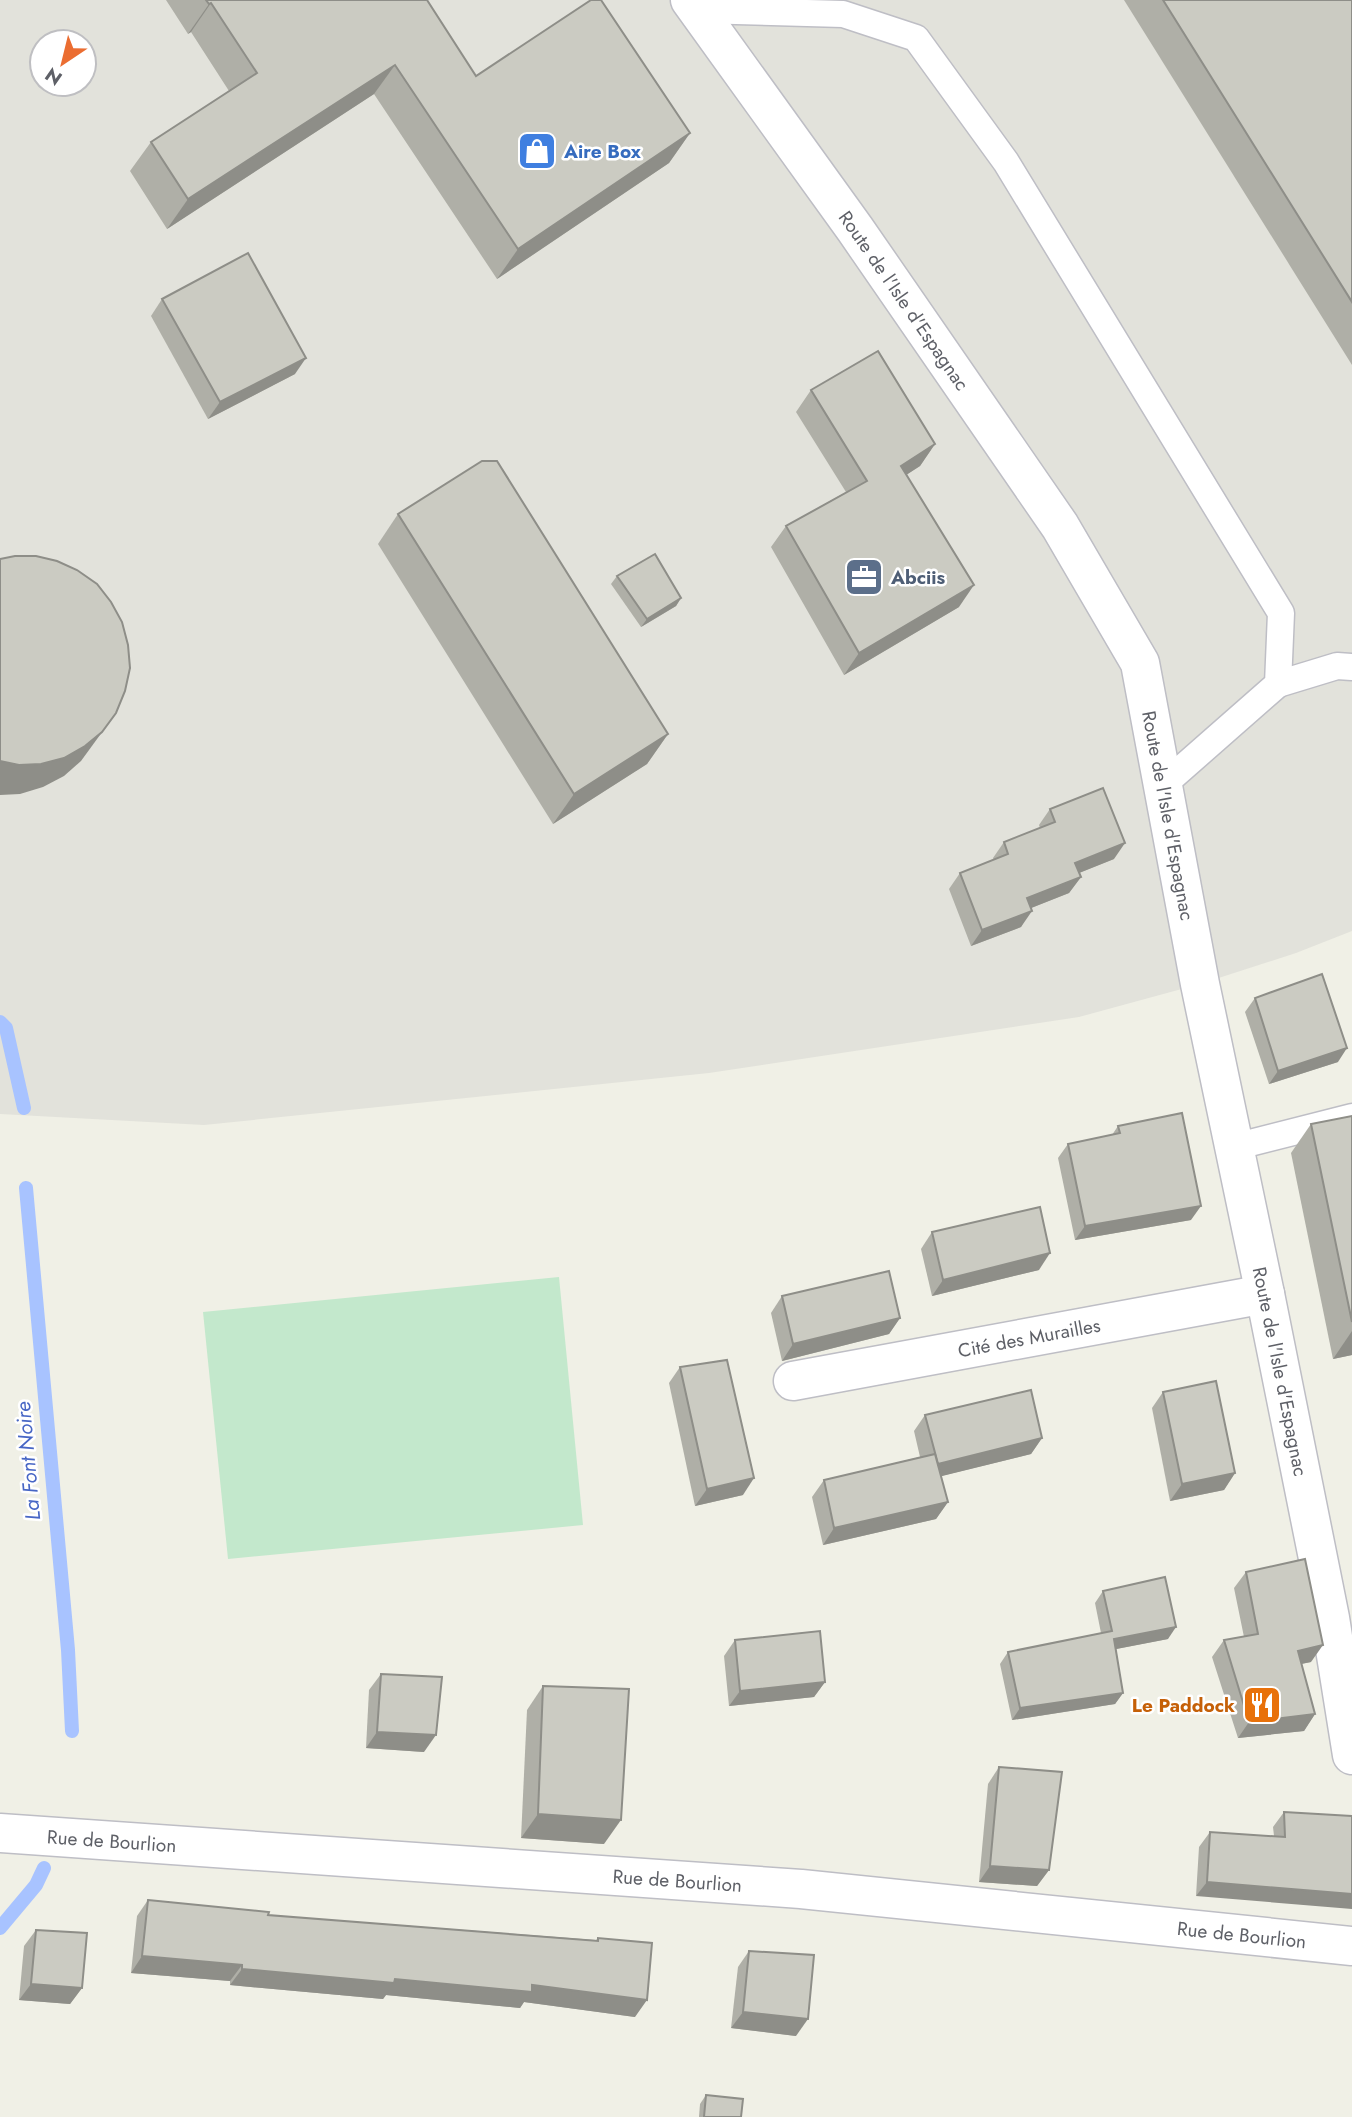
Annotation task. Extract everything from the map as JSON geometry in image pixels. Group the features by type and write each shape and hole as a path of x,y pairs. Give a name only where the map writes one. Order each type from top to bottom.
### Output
{"street":[{"name":"Route de l'Isle d'Espagnac","path":"694,5 847,218 1060,526 1140,663 1200,984 1331,1618 1352,1755"},
{"name":"Cité des Murailles","path":"793,1381 1265,1294"},
{"name":"Rue de Bourlion","path":"0,1833 801,1889 1352,1946"}],"lane":[{"path":"694,5 843,14 916,38 1006,162 1281,613 1278,684"},
{"path":"1163,785 1278,684 1337,666 1352,667"},
{"path":"1234,1147 1352,1117"}],"shaded area":[{"path":"0,0 1352,0 1352,931 1296,953 1200,984 1079,1017 709,1073 204,1125 0,1114"}],"green space":[{"path":"559,1277 583,1525 228,1559 203,1312"}],"building":[{"path":"206,0 427,0 476,76 591,0 601,0 690,133 518,249 395,65 188,199 151,142 257,73 211,3"},
{"path":"1163,0 1352,0 1352,302"},
{"path":"248,253 306,358 220,402 162,299"},
{"path":"878,351 935,444 901,466 974,585 859,653 786,526 867,481 811,390"},
{"path":"482,461 497,461 668,734 574,794 398,514"},
{"path":"655,554 681,598 647,619 617,576"},
{"path":"36,556 57,561 77,570 97,584 122,622 128,645 130,668 116,713 102,732 85,746 64,758 41,764 19,765 0,761 0,559"},
{"path":"1103,788 1125,843 1075,863 1081,877 1027,898 1032,911 982,930 960,873 1008,854 1004,842 1055,822 1050,809"},
{"path":"1322,974 1347,1048 1278,1071 1255,998"},
{"path":"1182,1113 1201,1206 1085,1226 1068,1144 1120,1133 1118,1126"},
{"path":"1352,1116 1352,1322 1311,1124"},
{"path":"1040,1207 1050,1253 943,1280 932,1232"},
{"path":"889,1271 900,1318 793,1344 782,1296"},
{"path":"727,1360 754,1478 707,1489 680,1367"},
{"path":"1216,1381 1235,1473 1182,1484 1163,1392"},
{"path":"1031,1390 1042,1438 938,1464 925,1415"},
{"path":"935,1454 948,1502 834,1528 824,1480"},
{"path":"1305,1559 1323,1645 1298,1651 1315,1714 1249,1722 1224,1640 1258,1634 1246,1572"},
{"path":"1165,1577 1176,1627 1114,1639 1123,1693 1020,1708 1008,1652 1112,1631 1103,1591"},
{"path":"820,1631 825,1682 740,1691 735,1640"},
{"path":"381,1674 442,1677 436,1735 377,1732"},
{"path":"543,1686 629,1689 621,1820 538,1814"},
{"path":"999,1767 1062,1772 1049,1870 990,1866"},
{"path":"1284,1812 1352,1816 1352,1894 1207,1882 1210,1832 1285,1837"},
{"path":"148,1900 269,1912 268,1915 652,1943 647,2000 532,1985 532,1992 395,1979 394,1983 242,1969 242,1965 142,1956"},
{"path":"36,1930 87,1933 82,1988 31,1984"},
{"path":"749,1951 814,1955 808,2019 743,2012"},
{"path":"706,2095 743,2099 741,2117 704,2117"}],"waterway":[{"name":"La Font Noire","path":"0,1022 6,1028 24,1108"},
{"name":"La Font Noire","path":"26,1188 68,1650 72,1731"},
{"name":"La Font Noire","path":"0,1928 36,1885 44,1868"}],"place":[{"name":"Aire Box","path":"537,151"},
{"name":"Abciis","path":"864,577"},
{"name":"Le Paddock","path":"1262,1705"}]}
